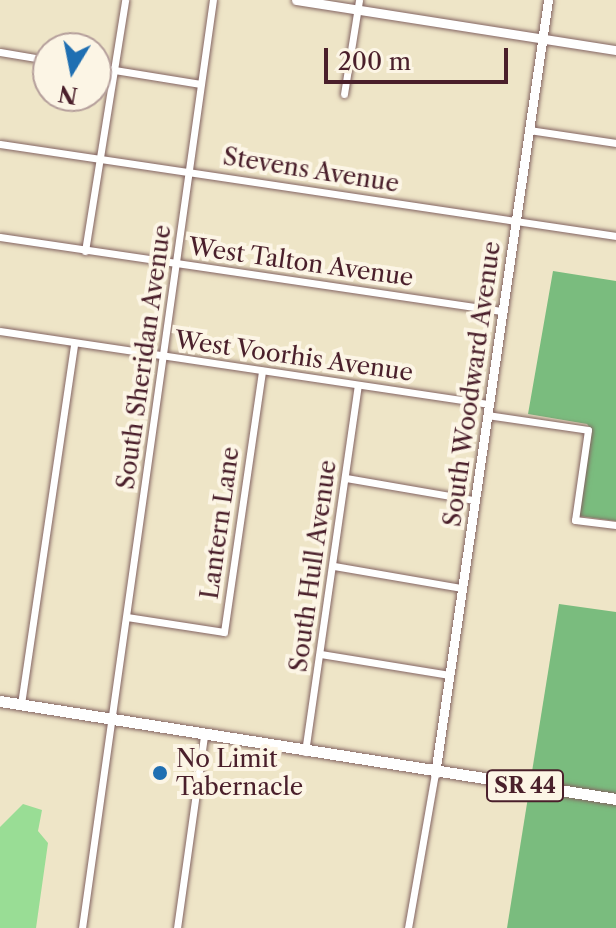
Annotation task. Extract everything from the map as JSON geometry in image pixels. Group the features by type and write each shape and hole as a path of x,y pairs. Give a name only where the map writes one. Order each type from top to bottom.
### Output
{"main road":[{"name":"SR 44","path":"0,701 435,774 616,799"}],"street":[{"path":"85,251 125,0"},
{"name":"South Sheridan Avenue","path":"82,928 213,0"},
{"path":"296,0 358,5 616,50"},
{"name":"South Woodward Avenue","path":"435,774 548,0"},
{"path":"344,94 358,5"},
{"path":"0,52 32,57"},
{"path":"113,70 201,84"},
{"path":"529,130 616,143"},
{"name":"Stevens Avenue","path":"0,144 616,236"},
{"name":"West Talton Avenue","path":"0,237 502,311"},
{"name":"West Voorhis Avenue","path":"0,331 358,386 588,430 575,520 616,525"},
{"path":"21,704 74,343"},
{"name":"Lantern Lane","path":"127,617 224,632 262,371"},
{"name":"South Hull Avenue","path":"305,752 358,386"},
{"path":"346,478 474,500"},
{"path":"334,566 462,588"},
{"path":"321,654 449,675"},
{"path":"177,928 204,735"},
{"path":"408,928 435,774"}],"green space":[{"path":"553,271 616,281 616,521 579,516 592,430 587,424 528,414"},
{"path":"559,604 616,612 616,796 530,784"},
{"path":"529,791 616,803 616,928 507,928"},
{"path":"23,804 42,810 38,831 48,843 36,928 0,928 0,827"}],"place":[{"name":"No Limit Tabernacle","path":"160,773"}]}
